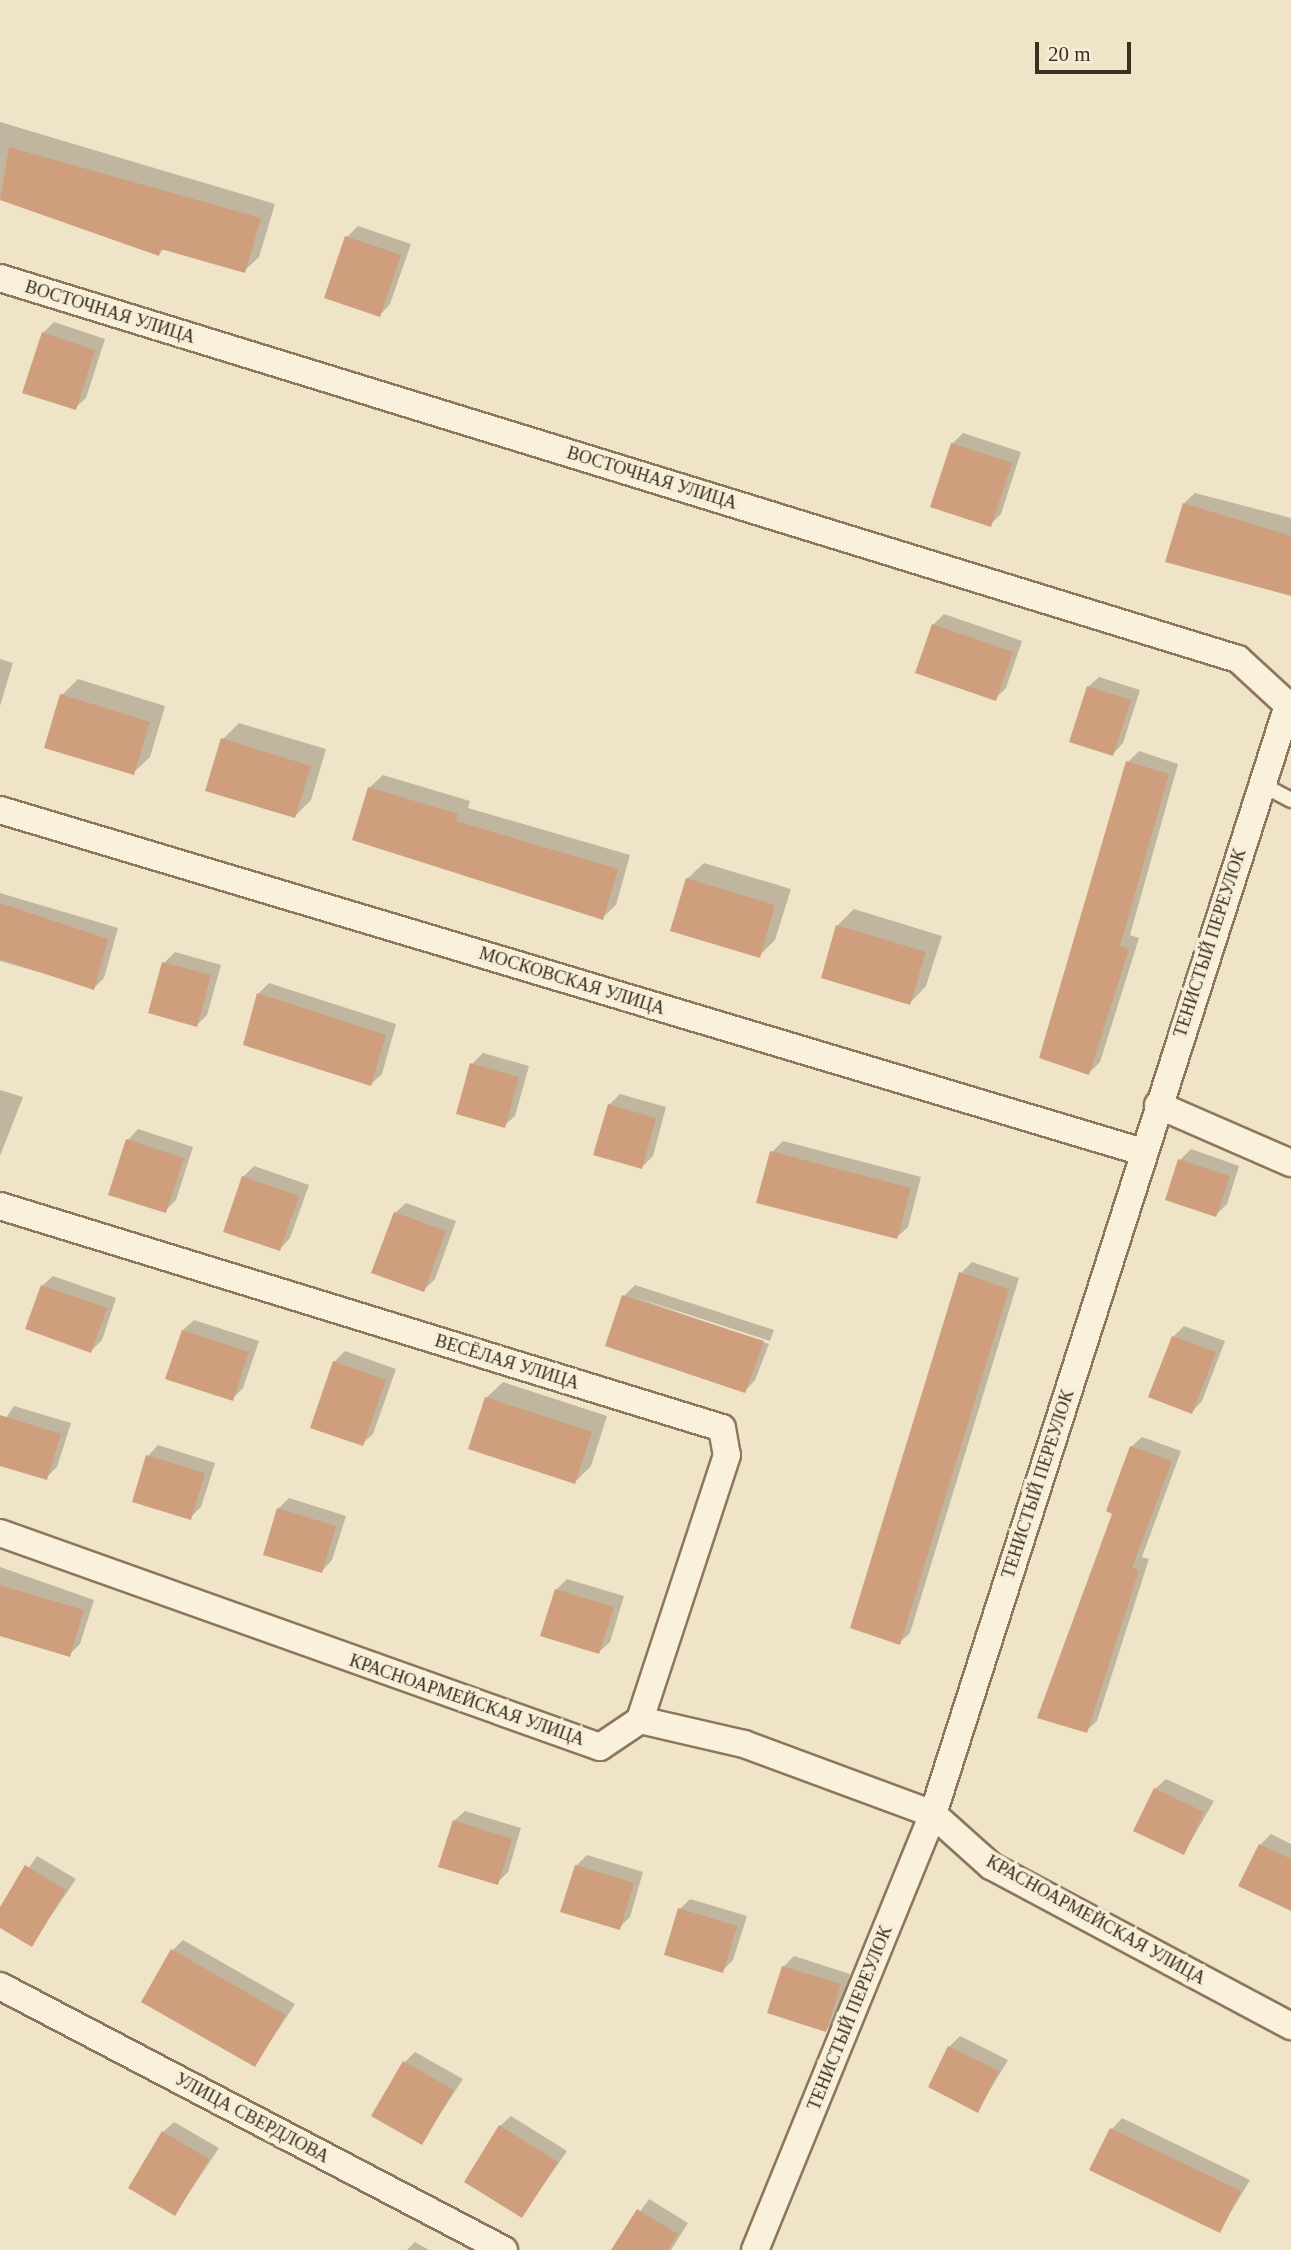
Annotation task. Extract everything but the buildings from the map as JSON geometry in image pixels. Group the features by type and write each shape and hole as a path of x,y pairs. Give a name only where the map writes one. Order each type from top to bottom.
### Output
{"street":[{"name":"ВОСТОЧНАЯ УЛИЦА","path":"0,278 1238,659 1288,705"},
{"name":"ТЕНИСТЫЙ ПЕРЕУЛОК","path":"755,2250 933,1814 1288,705"},
{"name":"МОСКОВСКАЯ УЛИЦА","path":"0,810 1143,1152"},
{"path":"1158,1105 1291,1163"},
{"name":"ВЕСЁЛАЯ УЛИЦА","path":"0,1206 722,1427 726,1455 640,1720"},
{"name":"КРАСНОАРМЕЙСКАЯ УЛИЦА","path":"0,1534 600,1747 640,1720 744,1744 933,1814 991,1866 1291,2026"},
{"name":"УЛИЦА СВЕРДЛОВА","path":"0,1986 504,2250"}],"lane":[{"path":"1261,784 1291,800"}]}
